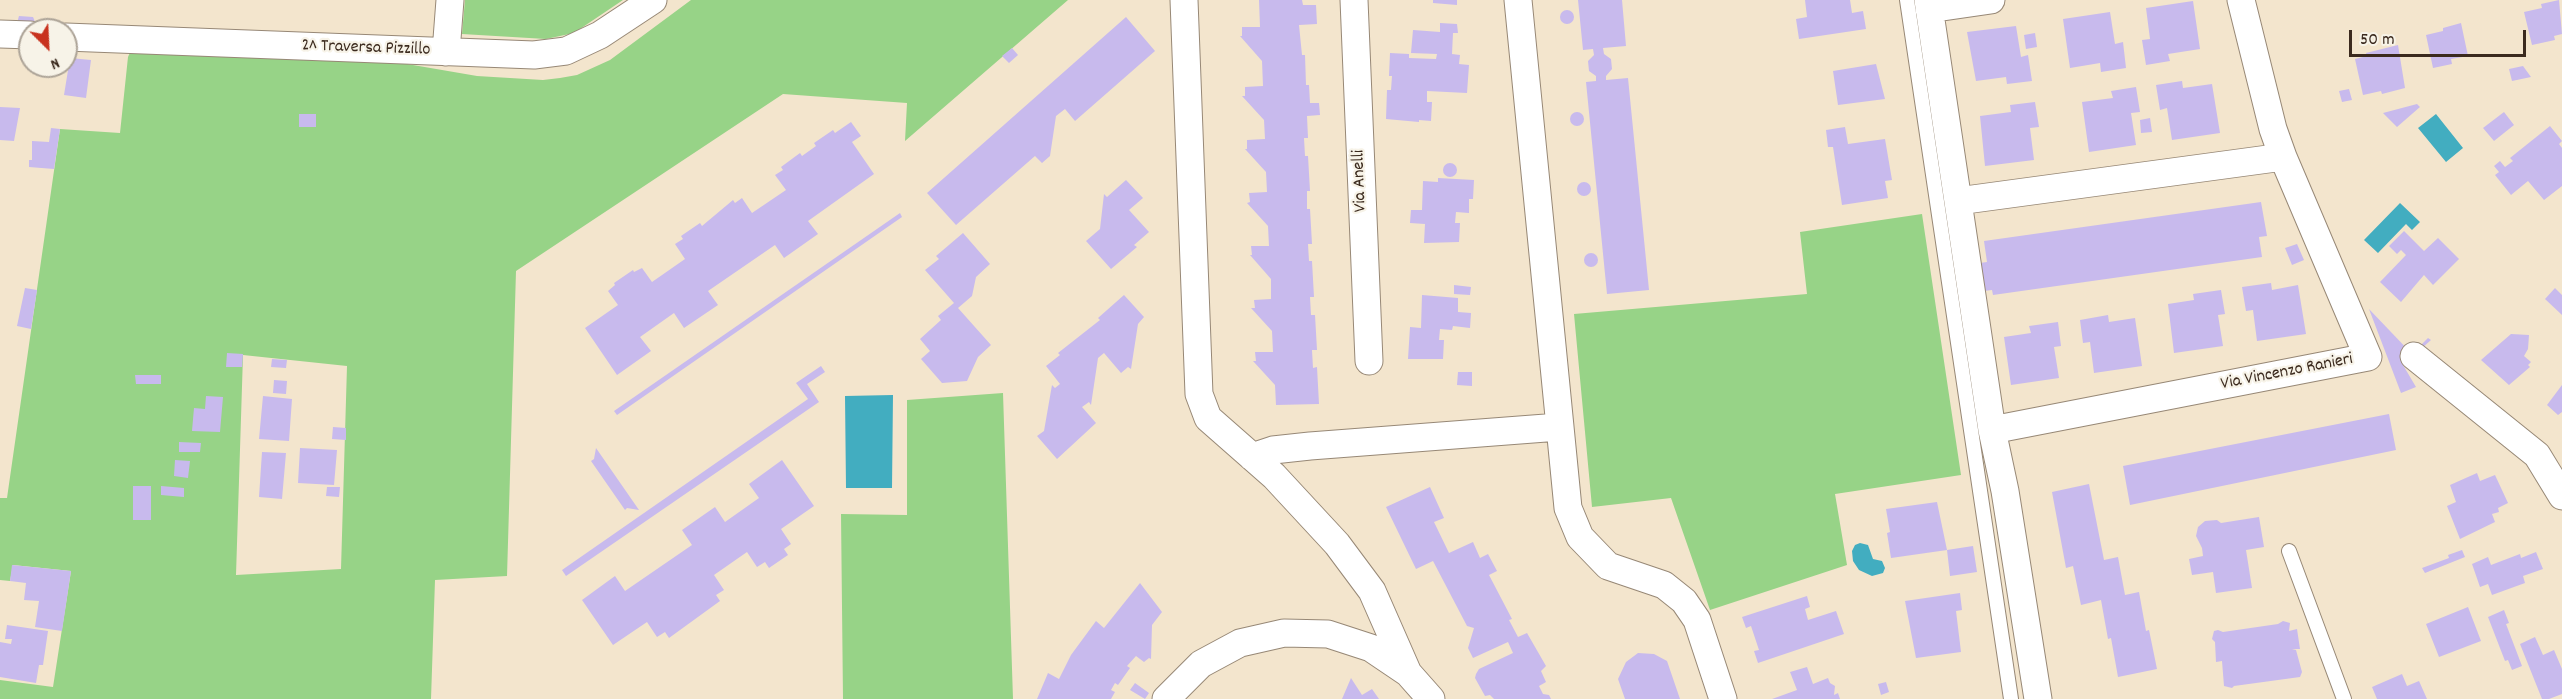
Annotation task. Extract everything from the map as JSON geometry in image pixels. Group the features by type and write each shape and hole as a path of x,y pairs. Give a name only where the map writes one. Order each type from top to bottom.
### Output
{"street":[{"path":"446,52 450,0"},
{"name":"2^ Traversa Pizzillo","path":"78,37 534,55 566,51 600,35 653,0"},
{"name":"Via Anelli","path":"1354,0 1369,361"},
{"path":"1518,0 1568,508 1580,537 1608,566 1664,585 1684,601 1697,620 1723,699"},
{"path":"1991,0 1921,3 1958,201 1992,430 2006,491 2038,699"},
{"name":"Via Vincenzo Ranieri","path":"1992,430 2368,357 2273,129 2241,0"},
{"path":"1179,5 1199,394 1209,418 1274,476 1337,544 1372,591 1408,673"},
{"path":"0,34 18,35"},
{"path":"1958,201 2283,157"},
{"path":"2414,356 2537,455 2562,496"},
{"path":"1252,457 1273,450 1310,446 1559,427"},
{"path":"1166,699 1201,664 1240,643 1284,633 1328,634 1371,648 1408,673 1431,699"}],"lane":[{"path":"1921,3 2011,699"},
{"path":"2289,551 2344,699"}],"green space":[{"path":"465,0 623,0 574,33 546,39 462,34"},
{"path":"691,0 1068,0 905,141 907,103 783,94 516,271 507,576 435,580 431,699 0,699 0,680 53,687 71,571 13,565 10,581 0,580 0,498 7,498 60,129 120,133 128,57 132,48 378,59 477,76 543,80 577,75 610,60","holes":["243,355 347,366 341,569 236,575"]},
{"path":"1922,214 1961,475 1835,494 1847,565 1710,610 1671,498 1592,507 1574,314 1807,294 1800,232"},
{"path":"1003,393 1013,699 843,699 841,514 907,515 907,400"}],"water":[{"path":"2436,114 2463,148 2446,162 2418,128"},
{"path":"2400,203 2420,222 2412,230 2406,224 2378,253 2364,240"},
{"path":"893,395 892,488 846,488 845,396"},
{"path":"1860,543 1868,545 1873,559 1882,561 1885,568 1883,573 1872,576 1859,570 1853,561 1852,551 1855,545"}],"building":[{"path":"1259,0 1302,0 1303,5 1316,5 1317,24 1299,25 1310,103 1319,103 1320,115 1307,116 1308,138 1304,138 1305,156 1308,156 1310,191 1307,191 1307,209 1310,209 1312,244 1308,244 1309,261 1312,261 1314,297 1310,297 1311,315 1315,315 1317,350 1312,350 1313,368 1317,367 1319,404 1276,405 1275,385 1253,361 1256,361 1255,352 1273,352 1272,331 1251,308 1255,308 1254,300 1271,299 1271,279 1250,255 1252,255 1251,246 1269,246 1268,226 1247,203 1250,202 1249,193 1267,192 1266,172 1245,149 1247,149 1247,140 1265,139 1264,120 1242,96 1245,96 1245,87 1263,86 1262,61 1240,36 1242,36 1242,27 1260,27"},
{"path":"1433,0 1457,0 1457,5 1433,3"},
{"path":"1578,0 1622,0 1626,46 1603,48 1604,54 1611,59 1612,69 1606,76 1606,80 1628,78 1649,290 1607,294 1586,82 1596,81 1596,76 1589,71 1588,61 1594,55 1593,49 1583,50"},
{"path":"1805,0 1850,0 1852,13 1863,11 1866,29 1799,39 1796,19 1807,17"},
{"path":"2559,0 2562,34 2554,36 2555,40 2532,45 2524,12 2542,8 2541,4"},
{"path":"2193,1 2200,49 2168,54 2170,61 2146,65 2142,40 2150,39 2146,8"},
{"path":"1567,10 1572,12 1574,17 1572,22 1567,24 1562,22 1560,17 1562,12"},
{"path":"2110,12 2115,44 2123,42 2126,68 2101,72 2100,63 2070,68 2063,19"},
{"path":"1126,17 1155,51 1075,121 1065,109 1056,116 1050,156 1042,163 1035,156 956,225 927,193"},
{"path":"1440,23 1457,24 1458,33 1453,33 1452,54 1460,55 1459,64 1469,65 1467,93 1427,91 1427,102 1432,102 1431,121 1386,119 1387,90 1391,90 1392,76 1389,76 1390,53 1409,54 1409,58 1436,59 1437,54 1411,53 1413,30 1440,32"},
{"path":"2461,23 2468,56 2451,59 2452,64 2433,68 2426,35"},
{"path":"2016,26 2021,57 2028,55 2032,81 2007,84 2006,77 1976,81 1967,32"},
{"path":"2035,33 2037,47 2026,49 2024,35"},
{"path":"2398,45 2405,88 2382,94 2381,91 2363,95 2355,59 2367,56 2366,53"},
{"path":"1012,48 1018,55 1009,63 1002,56"},
{"path":"78,59 91,60 86,98 64,95 67,78 78,78"},
{"path":"1876,64 1885,99 1838,105 1833,71"},
{"path":"2523,66 2531,77 2512,81 2509,69"},
{"path":"2182,81 2183,88 2212,84 2220,133 2172,140 2167,108 2160,110 2156,85"},
{"path":"2136,87 2140,112 2131,113 2136,145 2089,152 2082,102 2113,98 2111,91"},
{"path":"2349,89 2352,100 2342,102 2339,91"},
{"path":"2035,102 2039,127 2030,128 2034,160 1985,166 1980,116 2011,112 2010,105"},
{"path":"2417,104 2420,107 2397,127 2383,113"},
{"path":"0,107 20,108 14,141 0,140"},
{"path":"1574,112 1580,112 1584,119 1580,126 1574,126 1570,122 1570,116"},
{"path":"2504,112 2514,125 2494,141 2483,128"},
{"path":"299,114 316,114 316,127 299,127"},
{"path":"2150,118 2152,132 2141,133 2140,120"},
{"path":"851,122 861,136 852,142 874,174 808,221 818,234 784,258 775,245 708,291 718,305 684,328 674,313 640,337 651,351 617,375 585,328 618,305 608,291 615,285 614,283 633,270 634,272 642,268 652,282 685,259 675,244 683,239 681,236 700,223 702,226 733,200 735,203 742,198 752,213 786,190 775,175 783,170 781,167 800,153 802,156 816,146 814,143 833,130 835,133"},
{"path":"2550,126 2562,141 2559,144 2562,148 2562,186 2544,200 2528,181 2511,195 2495,175 2499,172 2494,166 2500,161 2505,167 2513,161 2510,158"},
{"path":"1845,127 1848,144 1885,139 1892,180 1885,181 1888,198 1842,205 1833,147 1828,147 1826,130"},
{"path":"51,128 60,129 54,169 29,167 29,160 32,160 32,141 49,142"},
{"path":"1450,163 1455,165 1457,170 1455,175 1450,177 1445,175 1443,170 1445,165"},
{"path":"1438,178 1474,180 1473,199 1469,199 1469,213 1456,212 1455,223 1460,223 1459,242 1424,243 1425,224 1410,223 1411,210 1422,210 1423,181 1438,182"},
{"path":"1126,180 1143,198 1129,210 1149,232 1134,245 1137,247 1111,269 1086,241 1100,229 1104,194 1107,197"},
{"path":"1581,182 1587,182 1591,189 1587,196 1581,196 1577,192 1577,186"},
{"path":"2261,202 2267,236 2259,237 2262,257 1993,295 1992,290 1984,291 1980,263 1987,262 1984,241"},
{"path":"900,213 902,217 617,415 614,411"},
{"path":"2404,231 2424,251 2438,238 2459,259 2433,285 2424,275 2401,302 2380,282 2406,255 2401,250 2397,254 2389,246"},
{"path":"963,233 990,264 976,277 972,296 958,308 991,345 978,357 967,381 942,383 921,359 930,351 920,339 941,320 938,316 954,303 925,270 939,259 936,256"},
{"path":"2297,244 2304,260 2292,265 2285,248"},
{"path":"1588,253 1594,253 1598,260 1594,267 1588,267 1584,263 1584,257"},
{"path":"2271,283 2272,290 2298,285 2306,334 2257,341 2253,310 2246,311 2242,287"},
{"path":"1454,285 1471,287 1470,295 1454,294"},
{"path":"25,288 37,290 31,329 17,326"},
{"path":"2555,288 2562,295 2562,315 2545,299"},
{"path":"2221,290 2225,314 2218,315 2223,346 2174,353 2168,304 2194,300 2193,294"},
{"path":"1124,295 1144,317 1138,324 1131,369 1128,367 1121,373 1104,353 1098,358 1091,405 1089,402 1082,407 1096,423 1057,459 1037,436 1044,431 1052,385 1055,388 1060,384 1046,366 1060,355 1058,353 1100,320 1098,318"},
{"path":"1422,295 1458,298 1458,312 1471,313 1470,328 1453,326 1452,330 1440,329 1439,340 1444,340 1443,359 1408,359 1410,327 1421,328"},
{"path":"2369,309 2412,354 2428,338 2431,340 2403,365 2416,387 2401,393"},
{"path":"2108,315 2109,322 2135,318 2142,366 2094,373 2090,342 2083,343 2080,320"},
{"path":"2058,322 2061,346 2054,347 2059,378 2011,385 2004,337 2031,333 2029,326"},
{"path":"2511,334 2529,335 2528,349 2524,356 2531,362 2528,365 2530,367 2509,385 2481,360"},
{"path":"227,353 243,354 242,367 226,367"},
{"path":"272,359 287,360 286,368 271,367"},
{"path":"821,366 825,372 807,384 819,402 566,576 562,570 808,399 796,383"},
{"path":"1458,372 1472,372 1472,386 1457,385"},
{"path":"135,375 161,375 161,384 136,384"},
{"path":"274,380 287,381 286,394 273,393"},
{"path":"2562,385 2562,412 2558,415 2547,405"},
{"path":"206,396 223,397 220,432 192,431 194,408 205,409"},
{"path":"263,396 292,399 289,441 259,439"},
{"path":"2389,414 2396,450 2130,505 2123,466"},
{"path":"333,427 346,428 346,440 332,439"},
{"path":"179,442 201,443 200,452 179,452"},
{"path":"300,448 337,450 334,485 298,483"},
{"path":"596,448 639,510 627,508 625,510 591,461 594,459"},
{"path":"262,452 286,453 282,499 259,497"},
{"path":"175,460 190,461 188,478 174,476"},
{"path":"782,460 814,506 781,529 791,544 784,549 788,555 769,568 765,562 757,567 747,552 714,575 724,590 716,595 720,601 669,638 665,632 657,637 647,622 613,645 582,600 615,576 625,591 692,545 682,530 715,507 725,522 759,498 749,484"},
{"path":"2477,473 2480,481 2495,475 2508,503 2498,508 2499,512 2492,514 2495,522 2460,539 2447,506 2456,502 2450,485"},
{"path":"2089,484 2104,560 2118,557 2125,595 2139,592 2146,631 2149,630 2157,669 2118,677 2101,600 2081,605 2073,566 2066,568 2052,492"},
{"path":"133,486 151,486 151,520 133,520"},
{"path":"161,486 184,488 184,497 161,495"},
{"path":"327,487 340,487 339,497 326,496"},
{"path":"1430,487 1444,518 1434,522 1449,553 1473,542 1480,558 1488,554 1497,571 1489,575 1512,619 1509,620 1518,637 1527,633 1546,666 1541,671 1546,682 1539,686 1543,694 1549,695 1551,699 1494,699 1490,695 1485,696 1475,678 1476,674 1479,669 1513,653 1508,642 1473,658 1468,648 1474,628 1467,626 1433,561 1416,569 1386,507"},
{"path":"1937,502 1947,550 1891,558 1886,509"},
{"path":"2259,517 2264,547 2246,550 2252,588 2216,593 2213,572 2192,575 2189,559 2203,556 2196,536 2198,527 2205,521 2217,520 2221,523"},
{"path":"1973,546 1977,572 1950,576 1947,550"},
{"path":"2462,550 2465,557 2425,573 2422,568 2449,558 2448,555"},
{"path":"2536,552 2543,569 2523,576 2525,583 2492,595 2488,584 2480,587 2472,564 2488,557 2491,565 2520,554 2521,558"},
{"path":"12,565 71,571 62,631 35,627 39,601 24,600 26,583 10,581"},
{"path":"1140,583 1162,612 1152,625 1151,659 1144,662 1136,656 1127,666 1130,668 1118,685 1115,683 1111,690 1115,692 1111,699 1037,699 1048,673 1059,679 1071,655 1096,621 1104,628"},
{"path":"1960,593 1962,610 1956,611 1961,652 1916,658 1905,601"},
{"path":"1807,596 1810,607 1805,609 1808,620 1836,611 1844,634 1758,663 1754,651 1759,650 1751,626 1746,628 1742,617"},
{"path":"2468,607 2481,641 2439,657 2426,624"},
{"path":"2504,610 2509,623 2506,624 2522,666 2512,670 2508,660 2505,661 2488,617"},
{"path":"2283,621 2290,623 2289,631 2297,629 2300,649 2292,649 2296,650 2302,672 2300,677 2232,688 2224,686 2222,661 2216,662 2215,642 2212,639 2214,631 2223,632 2278,624"},
{"path":"7,625 48,631 43,665 39,665 36,683 0,677 0,642 11,644 12,639 5,639"},
{"path":"2535,637 2543,655 2554,650 2562,669 2562,694 2549,699 2542,699 2520,644"},
{"path":"1638,653 1654,654 1667,661 1680,699 1625,699 1618,679 1626,662"},
{"path":"1807,667 1813,684 1828,678 1835,686 1834,695 1838,693 1840,699 1772,699 1797,690 1790,672"},
{"path":"2402,674 2407,686 2419,681 2427,699 2377,699 2372,687"},
{"path":"1351,678 1362,695 1372,689 1379,699 1342,699"},
{"path":"1886,682 1889,692 1881,695 1878,684"},
{"path":"1135,683 1149,693 1145,699 1130,690"}]}
